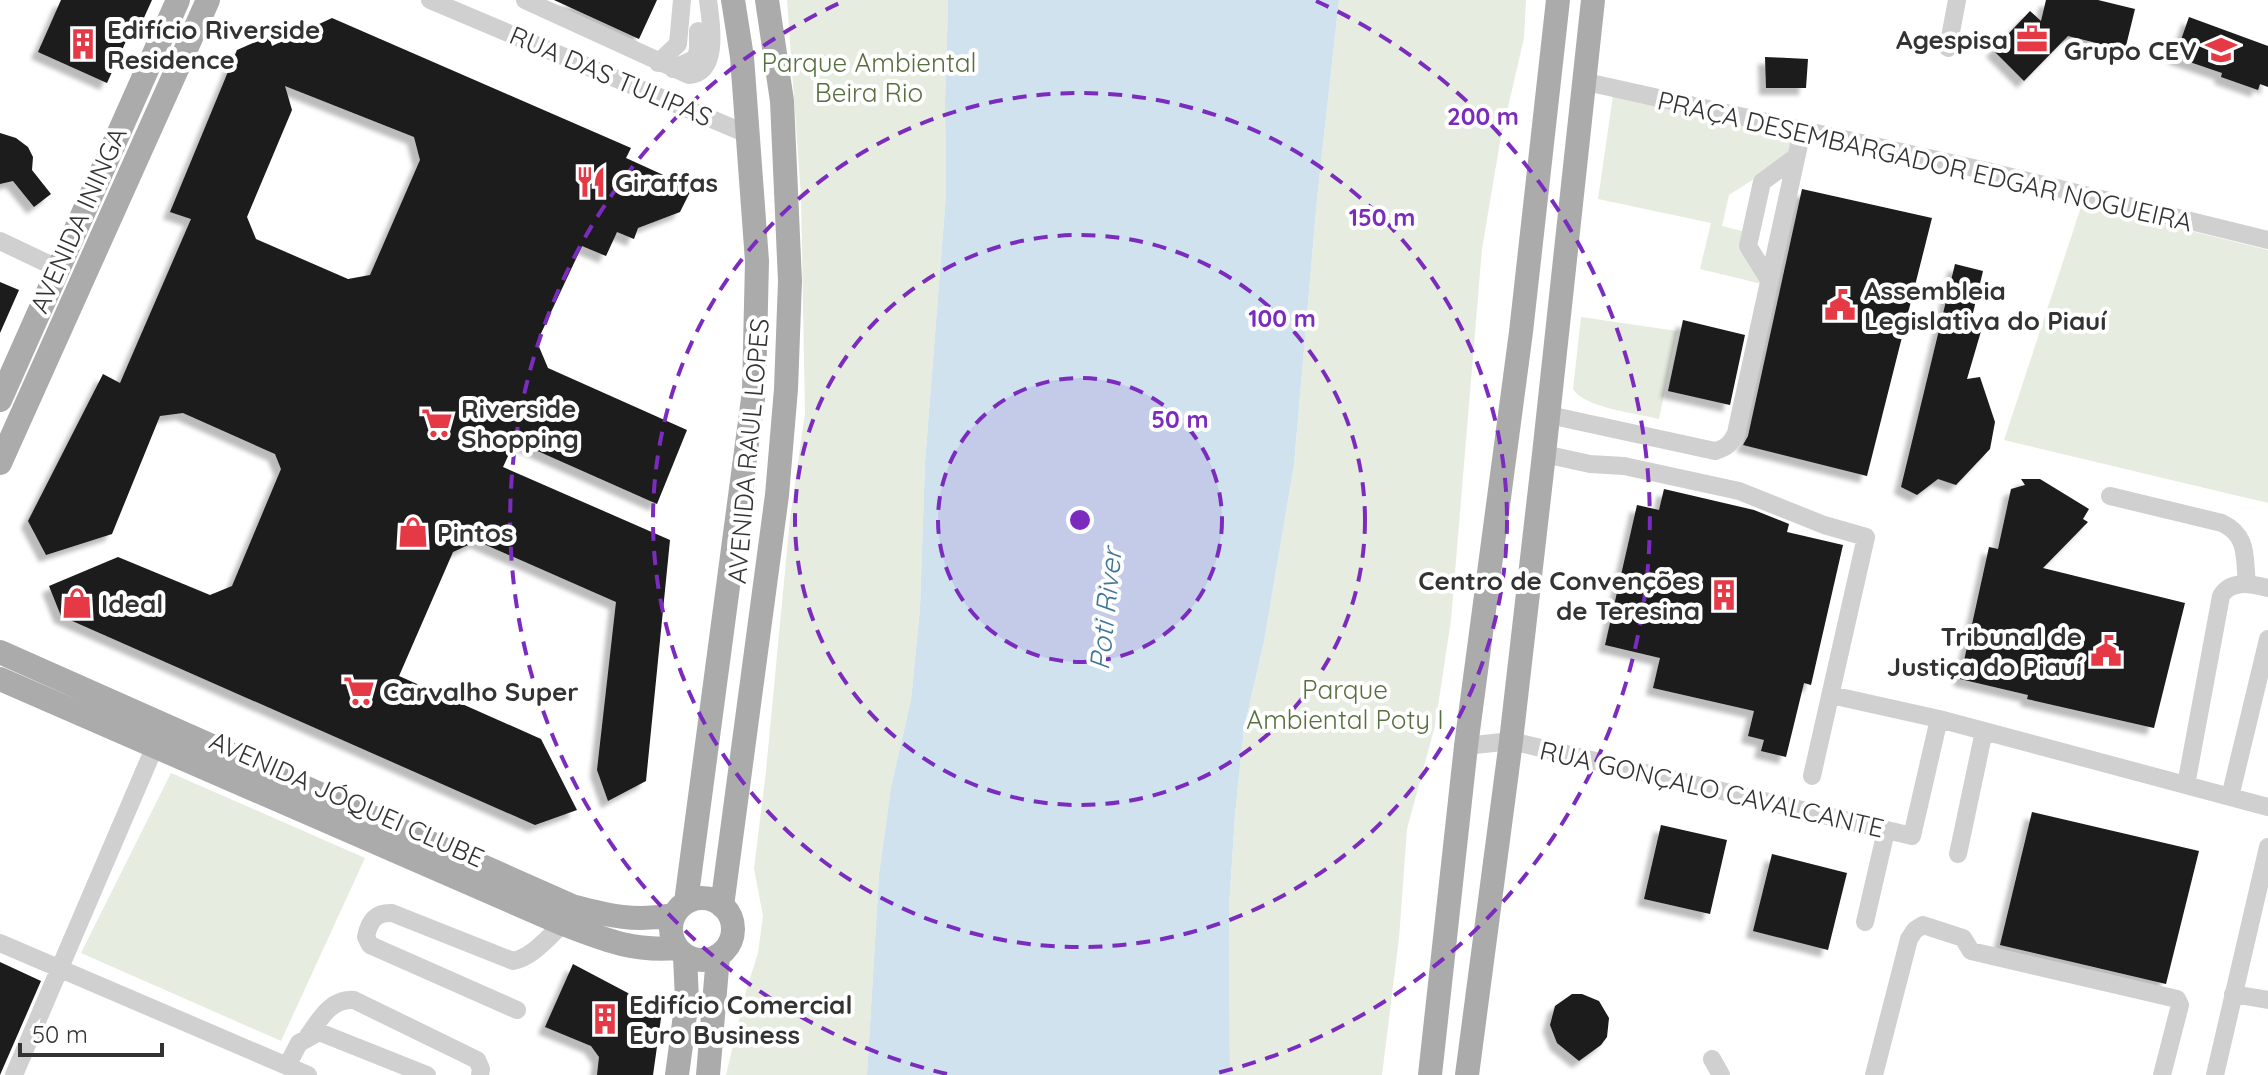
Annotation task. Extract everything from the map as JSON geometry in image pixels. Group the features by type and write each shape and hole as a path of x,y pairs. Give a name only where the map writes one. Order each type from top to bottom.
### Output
{"main road":[{"name":"AVENIDA ININGA","path":"0,400 178,0"},
{"name":"AVENIDA ININGA","path":"0,463 208,0"},
{"name":"AVENIDA RAUL LOPES","path":"680,909 754,391 757,261 742,57 733,0"},
{"name":"AVENIDA RAUL LOPES","path":"722,906 777,495 786,389 790,281 782,101 767,0"},
{"path":"1430,1075 1466,746 1531,250 1558,0"},
{"path":"1467,1075 1511,741 1593,0"},
{"path":"1535,213 1570,215"},
{"path":"1531,250 1566,254"},
{"name":"AVENIDA JÓQUEI CLUBE","path":"0,652 572,906 615,918 648,920 680,909"},
{"name":"AVENIDA JÓQUEI CLUBE","path":"0,679 563,924 619,945 649,951 681,952"},
{"path":"677,1075 687,1000 681,952 670,932 680,909 698,898 722,906 730,917 732,932 728,946 718,956 707,960 681,952"},
{"path":"708,1075 718,956"}],"street":[{"name":"RUA DAS TULIPAS","path":"430,0 747,134"},
{"path":"525,0 689,75 696,75 707,67 710,55 708,0"},
{"path":"665,66 678,44 682,0"},
{"path":"665,66 693,61 697,54 696,0"},
{"path":"1948,48 1957,0"},
{"path":"614,42 616,79"},
{"name":"PRAÇA DESEMBARGADOR EDGAR NOGUEIRA","path":"1582,81 1987,171 2268,240"},
{"path":"1549,415 1715,451 1724,449 1732,442 1802,131"},
{"path":"1769,280 1748,246 1762,182 1796,157"},
{"path":"0,241 57,268"},
{"path":"1544,454 1590,464 1624,466 1739,491 1824,525 1866,537 1812,776"},
{"path":"2110,496 2222,523 2234,529 2242,538 2247,584"},
{"path":"2186,785 2221,596 2233,585 2268,588"},
{"path":"2230,797 2268,639"},
{"path":"1831,695 1939,719 2268,807"},
{"name":"RUA GONÇALO CAVALCANTE","path":"1466,746 1511,741 1913,835 1939,719"},
{"path":"1958,854 1984,731"},
{"path":"14,1075 155,746"},
{"path":"1865,922 1886,831"},
{"path":"2215,1075 2267,859"},
{"path":"517,1010 370,945 366,937 368,927 382,912 392,913 513,961 523,959 563,924"},
{"path":"1874,1075 1909,939 1923,925 1963,938 1971,951 2177,999 2180,1005 2162,1075"},
{"path":"0,943 280,1068 308,1075"},
{"path":"2233,994 2268,1000"},
{"path":"280,1068 341,999 354,1000 477,1060 480,1075"},
{"path":"308,1036 319,1032 330,1035 427,1075"}],"green space":[{"name":"Parque Ambiental Beira Rio","path":"787,0 948,0 946,194 925,462 920,608 911,700 891,787 879,874 867,1075 726,1075 758,953 763,916 754,869 790,519 805,413 801,196"},
{"name":"Parque Ambiental Poty I","path":"1339,0 1526,0 1524,38 1500,142 1482,249 1451,620 1435,726 1407,829 1399,938 1382,1075 1230,1075 1229,908 1235,815 1244,728 1264,642 1294,465 1317,199"},
{"path":"1613,96 1797,137 1793,154 1729,195 1722,226 1742,231 1740,248 1766,285 1700,269 1711,223 1598,199"},
{"path":"2082,204 2268,250 2268,503 2004,440"},
{"path":"1581,317 1677,331 1659,419 1599,405 1573,389"},
{"path":"171,773 365,858 281,1041 81,953"}],"water":[{"name":"Poti River","path":"948,0 1339,0 1317,199 1294,465 1264,642 1244,728 1235,815 1229,908 1230,1075 867,1075 879,874 891,787 911,700 920,608 925,462 946,194"}],"building":[{"name":"Edifício Riverside Residence","path":"61,0 152,0 142,22 136,19 107,83 38,52"},
{"path":"554,0 657,0 639,39"},
{"name":"Agespisa","path":"2046,0 2098,0 2135,9 2125,50 2068,36 2024,81 1993,50 2030,11 2041,21"},
{"name":"Grupo CEV","path":"2189,17 2268,46 2268,87 2260,84 2258,90 2221,77 2222,73 2175,57"},
{"name":"Riverside Shopping","path":"332,18 631,148 626,158 692,188 680,212 638,228 634,239 617,232 606,256 582,246 537,342 548,368 687,430 657,504 515,441 503,467 670,540 646,781 608,801 597,770 616,602 477,541 453,552 399,676 541,739 577,810 535,825 61,616 49,586 118,557 210,595 232,586 281,469 275,454 183,413 160,416 112,534 46,555 28,521 103,374 120,383 191,219 170,212 237,50 269,36 272,46","holes":["285,86 414,137 420,160 370,275 348,279 256,239 247,217 292,110"]},
{"path":"1765,57 1808,59 1806,88 1766,88"},
{"path":"0,133 16,138 28,147 33,157 32,170 51,194 34,207 13,181 0,184"},
{"name":"Assembleia Legislativa do Piauí","path":"1802,189 1932,218 1867,476 1743,445 1748,436"},
{"path":"1955,264 1983,271 1972,317 1984,321 1967,379 1980,377 1995,422 1990,449 1956,485 1938,479 1917,495 1901,487"},
{"path":"0,282 19,290 0,333"},
{"path":"1683,320 1745,335 1730,405 1668,391"},
{"path":"2021,479 2040,479 2089,509 2083,519 2088,522 2043,568 2185,603 2154,728 2027,699 2028,695 1960,679 1989,547 1998,549 2011,489 2025,485"},
{"name":"Centro de Convenções de Teresina","path":"1664,489 1754,510 1789,524 1787,532 1843,545 1811,685 1804,683 1786,757 1761,751 1764,740 1748,736 1754,711 1653,688 1660,658 1605,645 1637,505 1659,510"},
{"path":"2032,812 2199,851 2166,984 2000,945"},
{"path":"1661,825 1727,840 1710,914 1644,899"},
{"path":"1772,854 1847,873 1828,950 1753,931"},
{"path":"0,962 41,981 0,1075"},
{"name":"Edifício Comercial Euro Business","path":"573,964 662,1011 653,1075 597,1075 599,1057 591,1046 545,1027"},
{"path":"1572,994 1582,994 1599,1001 1609,1018 1607,1037 1579,1061 1557,1043 1550,1025 1555,1006"}],"place":[{"name":"Agespisa","path":"2032,39"},
{"name":"Edifício Riverside Residence","path":"83,44"},
{"name":"Grupo CEV","path":"2221,50"},
{"name":"Giraffas","path":"591,182"},
{"name":"Assembleia Legislativa do Piauí","path":"1840,305"},
{"name":"Riverside Shopping","path":"437,423"},
{"name":"Pintos","path":"413,532"},
{"name":"Centro de Convenções de Teresina","path":"1724,595"},
{"name":"Ideal","path":"77,603"},
{"name":"Tribunal de Justiça do Piauí","path":"2106,651"},
{"name":"Carvalho Super","path":"359,691"},
{"name":"Edifício Comercial Euro Business","path":"605,1019"}]}
